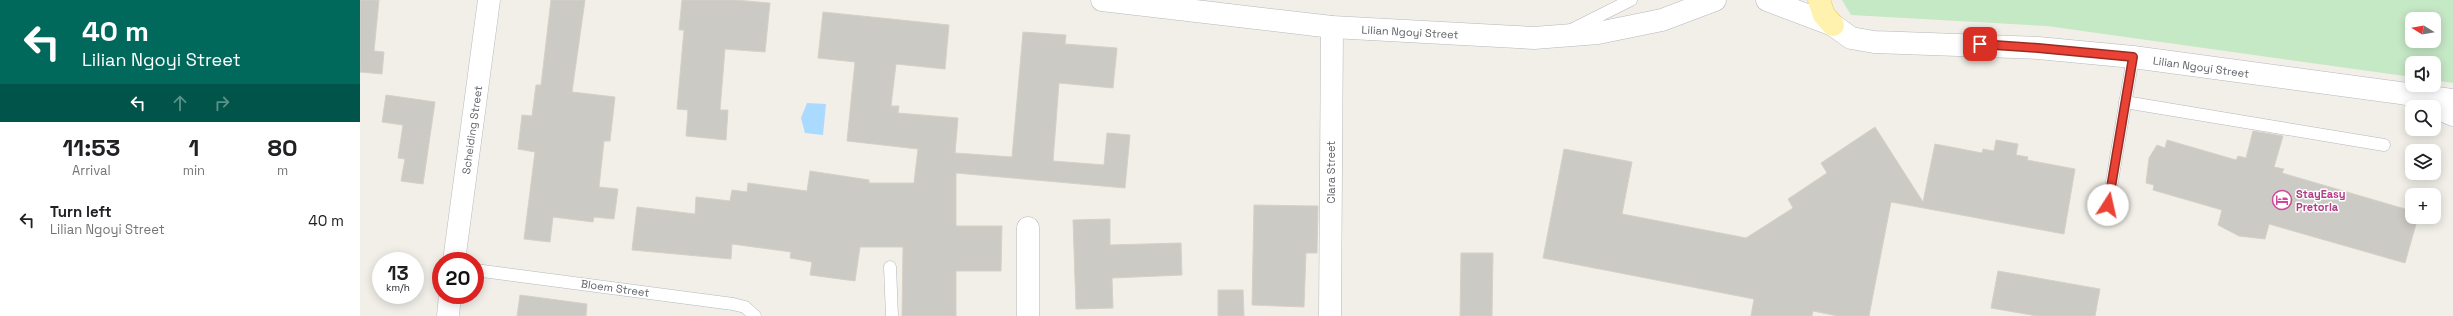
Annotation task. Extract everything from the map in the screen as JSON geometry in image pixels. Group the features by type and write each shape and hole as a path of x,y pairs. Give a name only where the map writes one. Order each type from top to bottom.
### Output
{"main road":[{"path":"1819,0 1824,15 1832,25"}],"street":[{"name":"Scheiding Street","path":"455,252 489,0"},
{"name":"Lilian Ngoyi Street","path":"1102,0 1332,27 1534,38 1598,33 1662,20 1715,0"},
{"name":"Lilian Ngoyi Street","path":"1767,0 1832,25 1851,38 1874,42 2038,48 2133,57 2453,100"},
{"name":"Clara Street","path":"1330,316 1332,27"},
{"path":"2407,94 2453,115"},
{"path":"1028,228 1028,316"},
{"path":"448,316 449,304"}],"lane":[{"path":"1560,36 1631,0"},
{"path":"2108,205 2133,57"},
{"path":"2125,102 2384,146"},
{"path":"890,267 892,316"},
{"name":"Bloem Street","path":"484,271 733,304 754,314"}],"green space":[{"path":"1842,0 2453,0 2453,83 2441,81 2441,56 2405,56 2405,76 2047,26 1851,15"}],"water":[{"path":"807,103 826,104 823,135 805,133 801,118"}],"building":[{"path":"360,0 379,0 374,51 384,52 382,74 360,72"},
{"path":"551,0 585,0 572,92 615,97 610,141 604,141 599,187 618,189 614,219 594,217 593,222 553,217 550,242 524,239 535,152 518,149 522,115 532,116 536,85 541,85"},
{"path":"682,0 735,0 770,3 765,52 725,49 720,110 728,110 726,140 686,136 688,110 677,109 684,30 679,30"},
{"path":"823,12 949,25 945,69 896,64 891,106 899,106 898,113 958,118 955,153 1012,157 1023,32 1066,35 1065,44 1117,48 1113,88 1059,83 1053,161 1104,165 1107,133 1130,135 1125,188 956,173 956,226 1002,226 1001,271 956,271 956,316 902,316 903,247 860,247 855,281 810,275 812,262 790,258 791,252 732,244 731,259 632,250 637,207 695,214 696,197 730,201 732,190 747,192 748,183 807,191 810,171 869,180 869,183 914,183 918,149 847,141 855,62 818,58"},
{"path":"386,95 435,102 423,184 401,181 405,159 398,158 403,125 382,122"},
{"path":"1875,127 1923,202 1935,144 1982,153 1983,149 1994,151 1996,140 2018,144 2016,155 2028,157 2027,160 2075,169 2064,234 1891,202 1869,316 1838,316 1813,311 1812,316 1751,316 1754,299 1543,258 1564,149 1632,162 1622,214 1746,238 1793,208 1788,199 1827,173 1821,163"},
{"name":"StayEasy Pretoria","path":"2253,131 2283,136 2274,167 2284,169 2282,173 2405,209 2405,224 2416,224 2405,263 2269,224 2265,239 2239,236 2218,225 2222,210 2153,190 2154,185 2146,183 2149,158 2157,145 2165,148 2167,140 2236,160 2238,156 2246,158"},
{"path":"1254,205 1318,206 1317,253 1306,253 1304,307 1252,305"},
{"path":"1110,219 1110,245 1181,243 1182,275 1112,278 1113,308 1076,309 1073,220"},
{"path":"1461,253 1493,253 1492,316 1460,316"},
{"path":"1998,271 2100,289 2095,316 2037,316 1991,308"},
{"path":"1218,290 1243,290 1244,316 1218,316"},
{"path":"520,295 587,304 586,316 517,316"}],"place":[{"name":"StayEasy Pretoria","path":"2282,200"}],"route":[{"path":"1980,44 2133,57 2108,205"}]}
